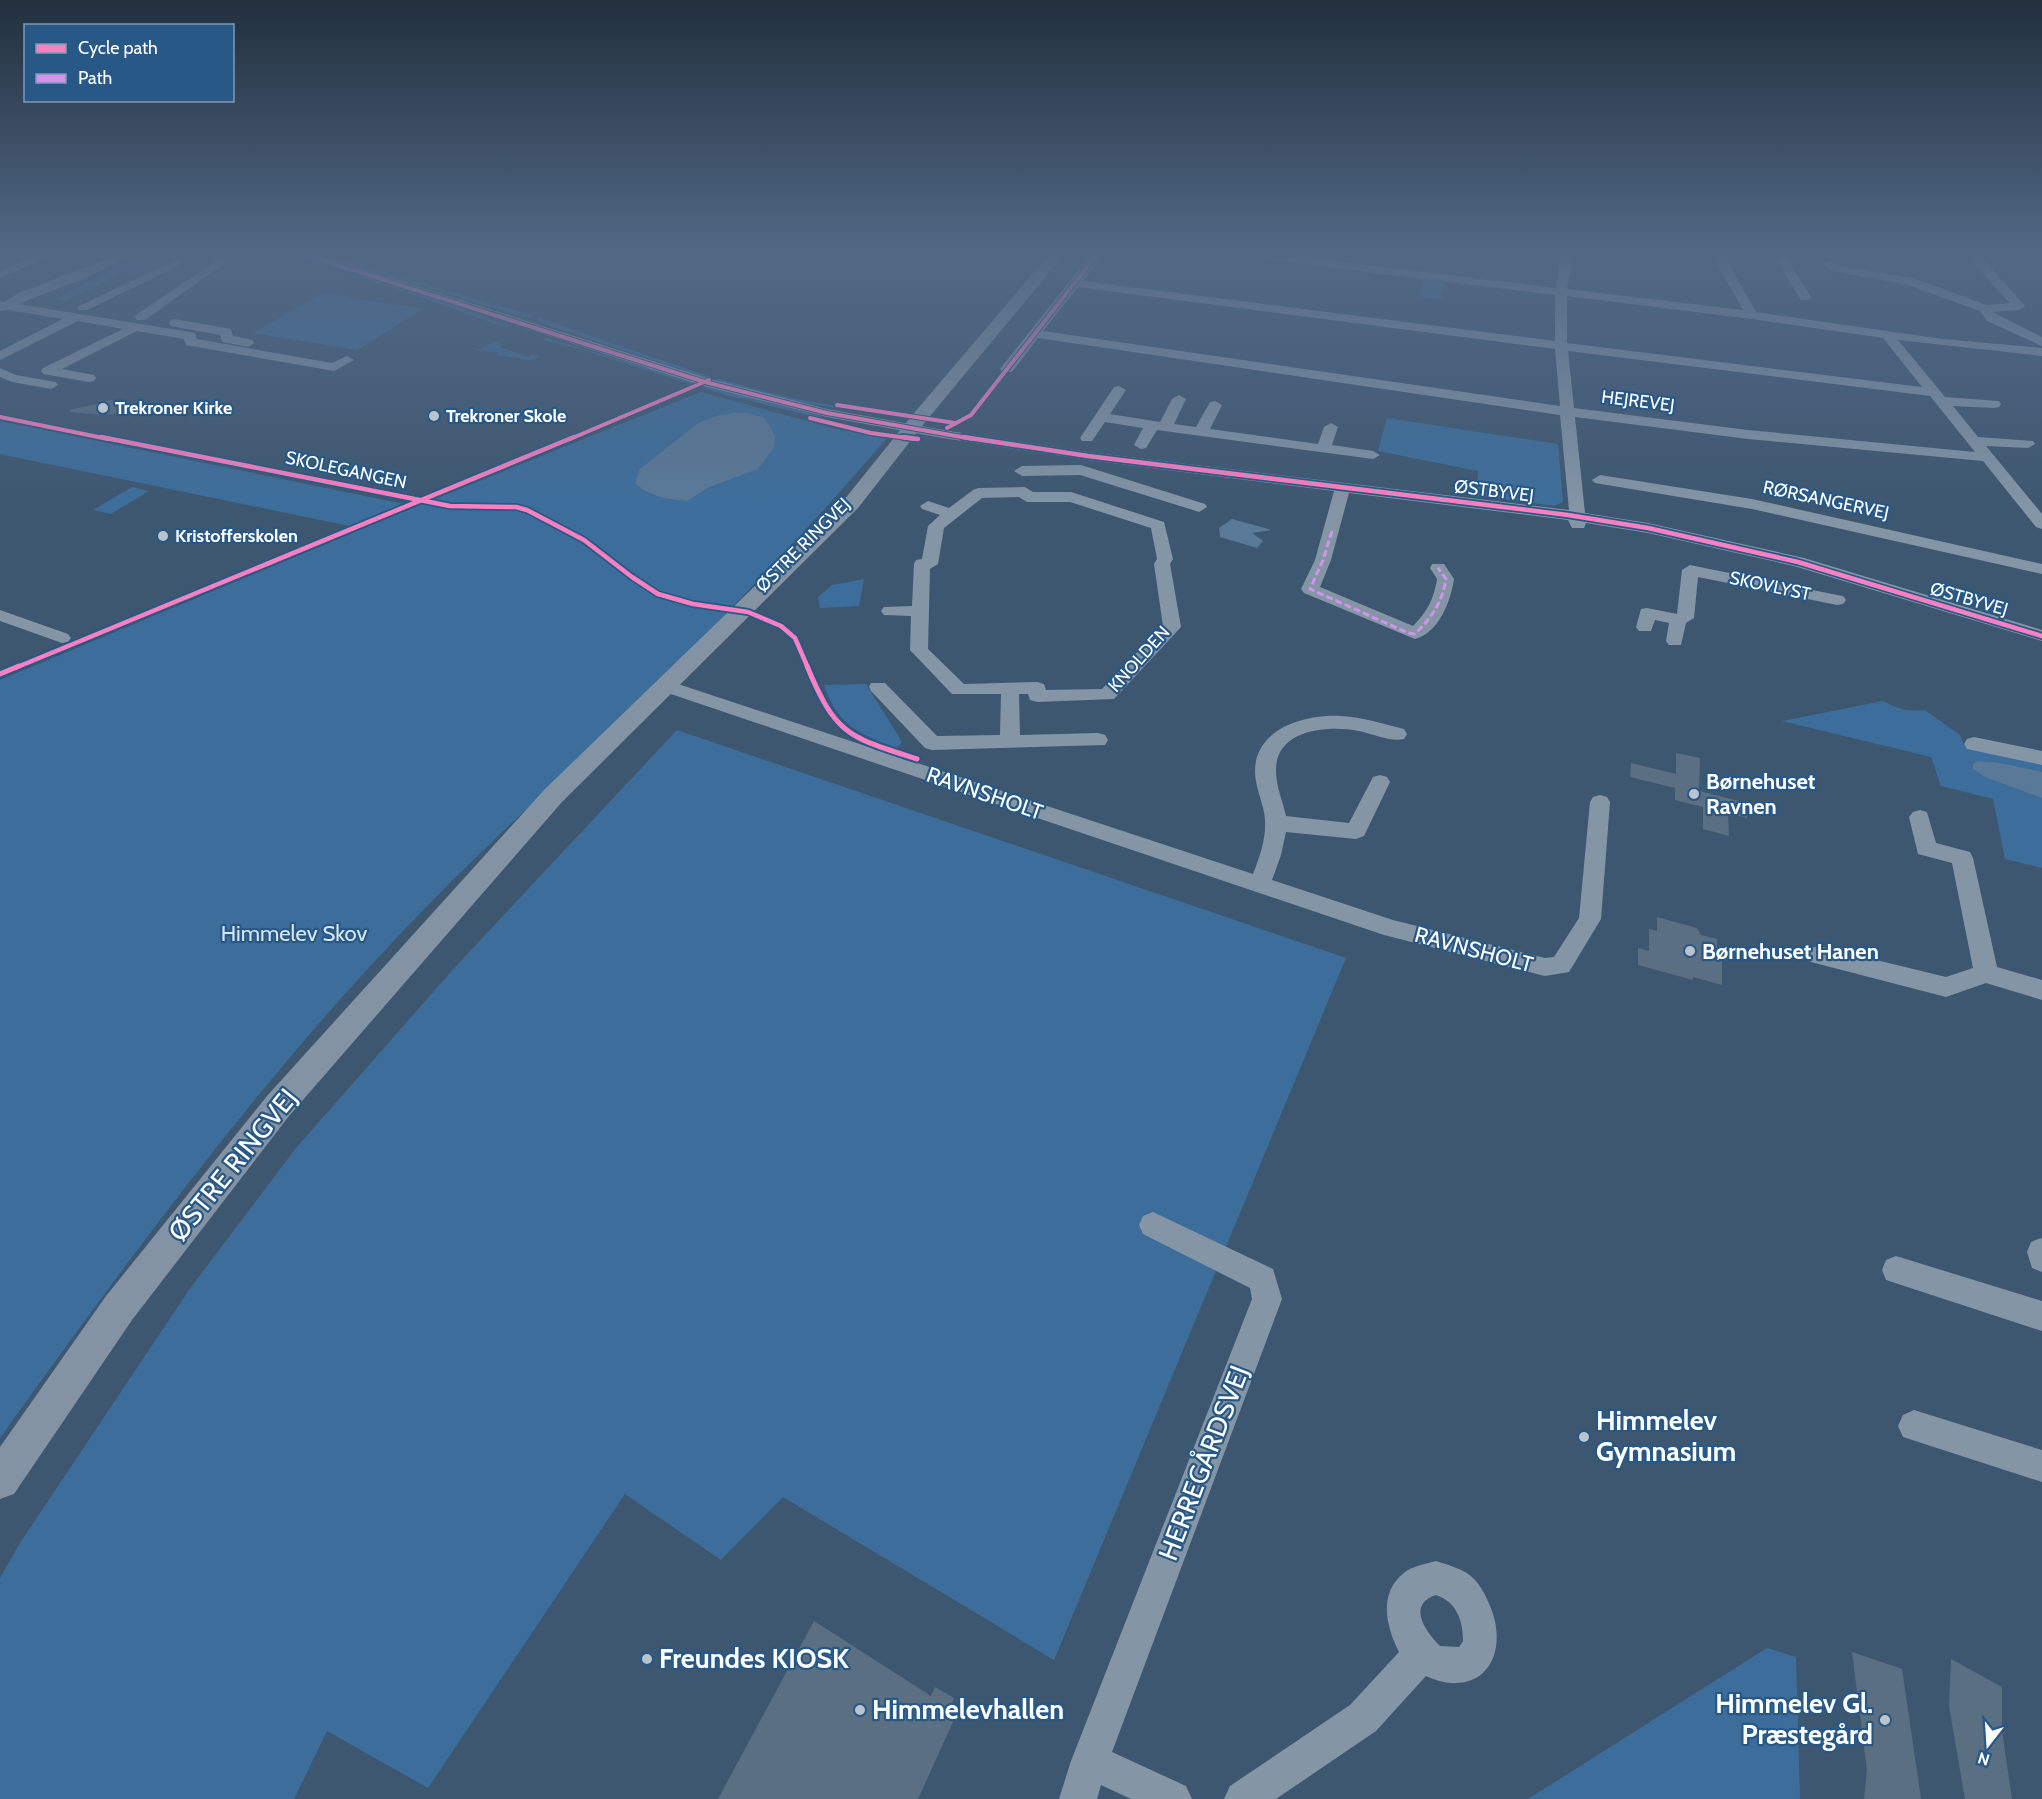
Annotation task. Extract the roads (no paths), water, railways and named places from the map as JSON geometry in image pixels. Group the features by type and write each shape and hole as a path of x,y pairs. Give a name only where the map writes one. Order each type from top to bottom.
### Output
{"main road":[{"name":"ØSTRE RINGVEJ","path":"0,1480 119,1308 278,1107 388,979 490,868 672,688 830,541 990,341"},
{"path":"984,366 1004,341"},
{"name":"ØSTRE RINGVEJ","path":"921,430 955,402"}],"street":[{"path":"0,356 27,341"},
{"path":"89,378 48,371 103,341"},
{"path":"191,341 334,367 347,360 237,341"},
{"path":"214,346 223,341"},
{"name":"ØSTBYVEJ","path":"576,341 705,382 791,405 1085,463 1226,474 1342,488 1578,521 1705,543 1835,574 2042,636"},
{"path":"1007,369 1029,341"},
{"name":"HEJREVEJ","path":"1084,341 1567,410 1861,448 1987,457"},
{"path":"1523,341 1994,404"},
{"path":"1562,341 1578,521"},
{"path":"1892,341 2042,524"},
{"path":"1936,341 2042,352"},
{"path":"0,372 12,378 51,385"},
{"path":"1088,438 1119,390"},
{"path":"1141,445 1179,399"},
{"path":"1202,436 1215,405"},
{"path":"1101,417 1159,426 1202,436 1373,455"},
{"path":"1323,449 1331,427"},
{"path":"1226,474 1243,439"},
{"path":"1974,441 2028,444"},
{"path":"1022,471 1085,463 1144,490 1199,507"},
{"name":"RØRSANGERVEJ","path":"1600,480 1752,504 2042,569"},
{"path":"1342,488 1323,560 1310,589 1414,634 1434,615 1443,600 1446,579 1438,568"},
{"path":"1119,512 1144,490"},
{"name":"KNOLDEN","path":"1024,492 1027,496 1071,497 1119,512 1158,525 1165,559 1162,564 1172,627 1107,695 1037,696 1037,688 959,690 919,650 922,564 930,564 936,526 978,493 1024,492"},
{"path":"2015,492 2035,493"},
{"path":"928,506 951,514"},
{"name":"SKOVLYST","path":"1703,572 1705,543"},
{"name":"SKOVLYST","path":"1675,641 1678,620 1685,618 1690,570 1837,600"},
{"path":"890,611 920,611"},
{"path":"1645,627 1647,613 1678,620"},
{"path":"0,615 62,638"},
{"path":"878,687 932,743"},
{"name":"RAVNSHOLT","path":"672,688 1392,929 1418,933 1545,967 1561,964 1590,919 1600,802"},
{"path":"1010,688 1010,742"},
{"path":"1259,885 1267,864 1276,823 1266,764 1269,752 1280,737 1322,721 1362,724 1397,734"},
{"path":"910,767 932,743 1098,740"},
{"path":"1974,744 2042,758"},
{"path":"1276,823 1356,831 1380,782"},
{"path":"1920,817 1926,848 1962,858 1986,974"},
{"path":"1819,955 1946,987 1986,974 2042,990"},
{"name":"HERREGÅRDSVEJ","path":"1078,1799 1090,1761 1267,1299 1263,1279 1153,1225"},
{"path":"1896,1270 2042,1316"},
{"path":"1914,1426 2042,1466"},
{"path":"1243,1799 1363,1718 1422,1654"},
{"path":"1090,1761 1173,1799"}],"place":[{"name":"Trekroner Kirke","path":"103,408"},
{"name":"Trekroner Skole","path":"434,416"},
{"name":"Kristofferskolen","path":"163,536"},
{"name":"Børnehuset Ravnen","path":"1694,794"},
{"name":"Børnehuset Hanen","path":"1690,951"},
{"name":"Himmelev Gymnasium","path":"1584,1437"},
{"name":"Freundes KIOSK","path":"647,1659"},
{"name":"Himmelevhallen","path":"860,1710"},
{"name":"Himmelev Gl. Præstegård","path":"1885,1720"}],"park label":[{"name":"Himmelev Skov","path":"294,933"}]}
